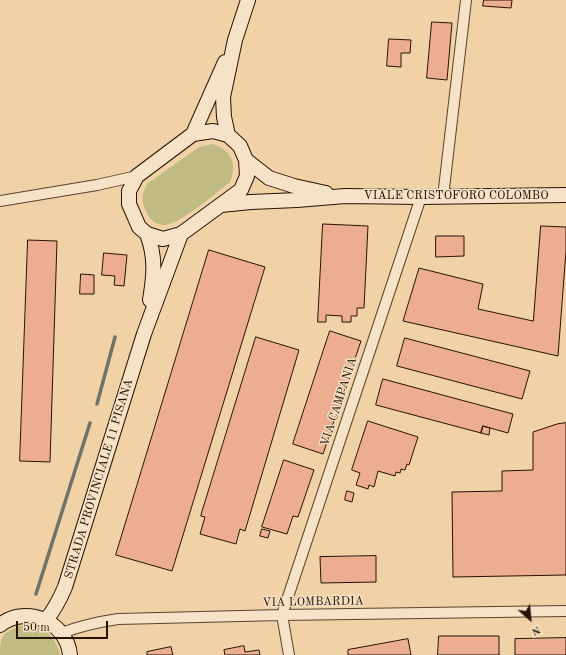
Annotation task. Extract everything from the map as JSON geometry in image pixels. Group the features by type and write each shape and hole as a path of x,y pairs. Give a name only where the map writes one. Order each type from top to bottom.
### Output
{"main road":[{"path":"228,135 224,117 223,96 235,40 248,0"},
{"path":"193,134 235,40"},
{"path":"136,176 193,134 213,130 228,135 240,146 246,160 247,176 241,190 221,205 181,234 163,239 147,234"},
{"name":"VIALE CRISTOFORO COLOMBO","path":"246,160 269,178 294,186 345,196"},
{"name":"STRADA PROVINCIALE 11 PISANA","path":"136,176 129,191 129,204 139,227 147,234 151,245 155,270 144,334"},
{"name":"VIALE CRISTOFORO COLOMBO","path":"221,205 345,196 421,198 566,195"},
{"name":"STRADA PROVINCIALE 11 PISANA","path":"46,620 60,600 65,587 144,334 181,234"},
{"path":"0,625 13,618 24,616 35,616 46,620 62,633 67,642 70,655"}],"street":[{"path":"443,197 466,0"},
{"path":"0,201 97,185 136,176"},
{"name":"VIA CAMPANIA","path":"282,615 421,198"},
{"name":"VIA LOMBARDIA","path":"62,633 76,627 92,623 118,619 566,611"},
{"path":"282,615 289,655"}],"shaded area":[{"path":"212,144 219,146 228,153 231,158 233,169 230,182 179,220 171,224 164,225 154,222 148,216 143,202 143,195 147,184 199,147"},
{"path":"20,626 34,626 46,632 55,642 60,655 0,655 3,636 9,631"}],"building":[{"path":"484,0 512,0 511,8 483,6"},
{"path":"432,22 452,23 447,80 427,78"},
{"path":"389,39 411,40 410,53 401,53 401,67 387,66"},
{"path":"323,224 368,226 364,308 357,308 357,316 351,316 351,322 342,322 342,316 326,315 326,322 318,322"},
{"path":"541,226 566,227 566,251 558,356 403,321 419,268 483,284 478,309 533,321"},
{"path":"436,236 464,236 464,256 436,257"},
{"path":"28,240 57,241 50,462 20,461"},
{"path":"209,250 265,267 172,571 116,555"},
{"path":"104,253 127,255 124,286 114,285 115,276 102,275"},
{"path":"81,274 94,275 94,294 80,294"},
{"path":"330,331 361,341 323,454 293,444"},
{"path":"256,337 299,350 245,531 240,529 236,544 200,534 205,517 201,516"},
{"path":"405,338 530,371 522,399 397,366"},
{"path":"383,379 513,414 508,433 483,426 481,433 376,405"},
{"path":"368,421 418,437 409,465 407,464 405,470 401,469 400,473 396,472 395,476 378,471 374,487 369,485 368,489 356,485 360,473 352,470"},
{"path":"566,423 566,575 453,577 452,492 502,491 502,471 533,470 533,432 557,424"},
{"path":"483,426 490,428 489,435 481,433"},
{"path":"284,460 314,470 298,517 293,516 287,534 262,527"},
{"path":"347,491 354,493 352,502 345,500"},
{"path":"262,529 270,531 268,538 260,536"},
{"path":"376,556 376,582 321,583 320,557"},
{"path":"439,636 499,636 499,655 438,655"},
{"path":"566,638 566,655 515,655 515,639"},
{"path":"408,639 411,655 348,655 348,650"},
{"path":"244,646 245,652 259,650 260,655 225,655 224,650"},
{"path":"171,647 173,655 147,655 147,652"}],"waterway":[{"path":"97,404 115,337"},
{"path":"36,594 90,423"}]}
